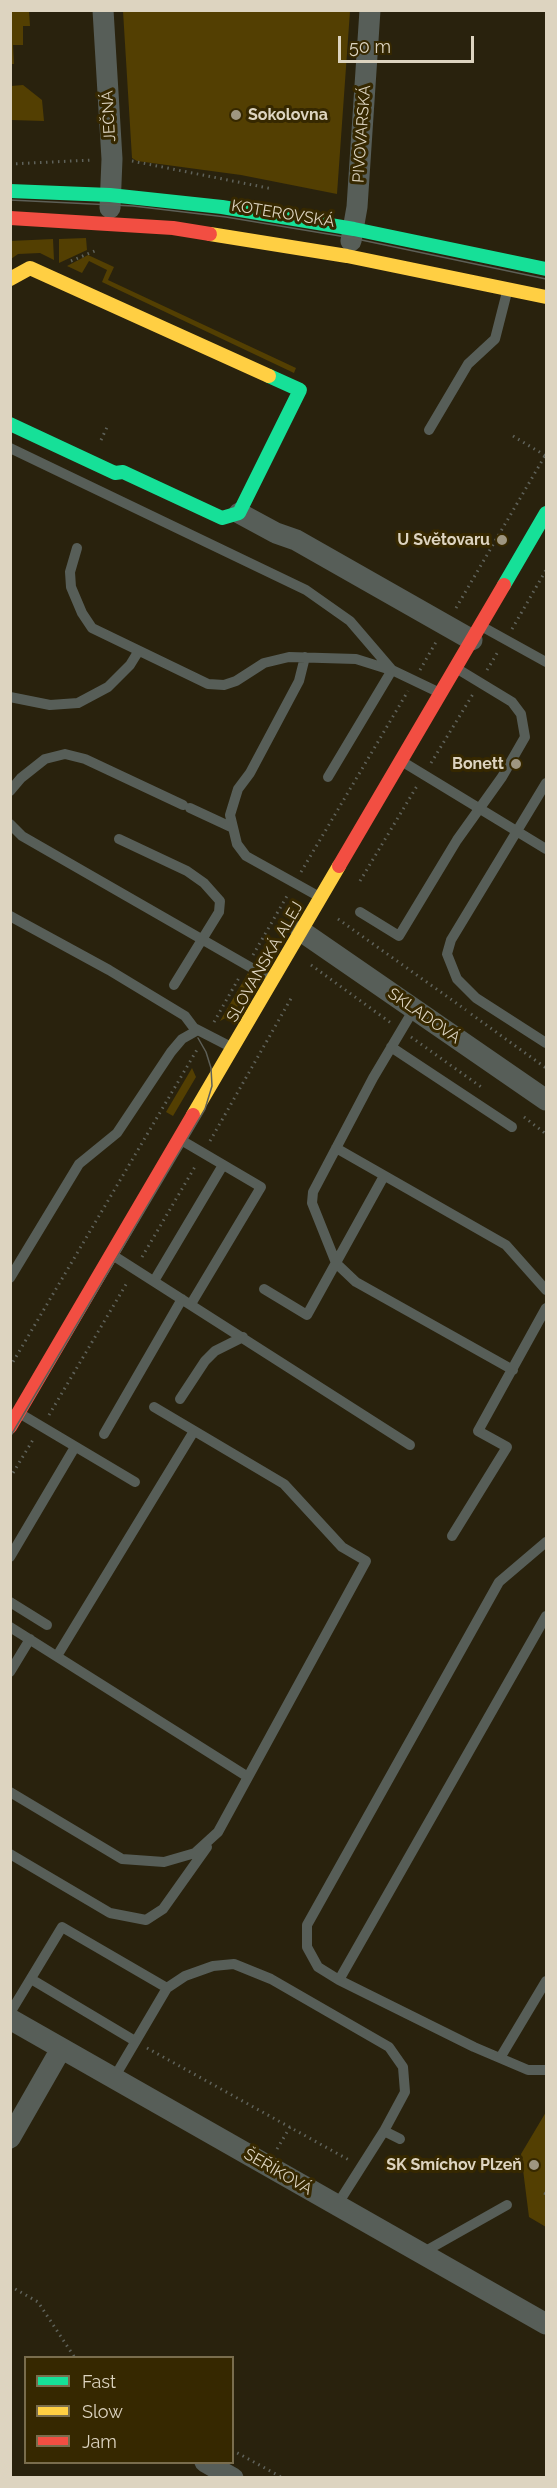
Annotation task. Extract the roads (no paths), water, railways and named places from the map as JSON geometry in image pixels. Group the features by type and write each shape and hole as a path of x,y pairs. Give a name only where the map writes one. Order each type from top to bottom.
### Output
{"street":[{"name":"JEČNÁ","path":"104,10 111,159 110,209"},
{"name":"PIVOVARSKÁ","path":"350,242 369,10"},
{"name":"KOTEROVSKÁ","path":"10,191 110,209 173,228 350,242 546,269"},
{"name":"KOTEROVSKÁ","path":"10,218 110,209 222,207 508,289 546,297"},
{"path":"10,279 30,268 300,390 239,513"},
{"path":"10,424 115,473 123,472 222,518 239,513 276,533 296,540 446,626 476,633"},
{"name":"SLOVANSKÁ ALEJ","path":"10,1427 181,1140 546,513"},
{"name":"SKLADOVÁ","path":"301,931 546,1100"},
{"name":"ŠEŘÍKOVÁ","path":"10,2019 546,2324"},
{"path":"10,2138 61,2049"},
{"path":"207,2464 233,2478"}],"lane":[{"path":"429,430 468,364 495,339 508,289"},
{"path":"10,448 281,577 325,602 350,621 392,670"},
{"path":"143,512 154,486"},
{"path":"77,548 70,572 71,586 82,613 97,632 215,685 236,681 264,663 289,657 356,659 392,670 441,694"},
{"path":"476,633 506,640 546,662"},
{"path":"10,697 50,705 78,704 108,687 130,665 138,651"},
{"path":"305,657 298,681 233,801 230,815 237,844 246,856 320,898"},
{"path":"360,912 399,936 457,840 480,809 525,737 521,714 512,702 456,668"},
{"path":"328,777 392,670"},
{"path":"10,791 21,778 45,759 64,754 85,759 233,828"},
{"path":"401,761 546,849"},
{"path":"546,783 451,940 447,954 457,979 476,998 546,1043"},
{"path":"10,824 22,836 274,980"},
{"path":"119,839 187,871 215,893 220,908 174,986"},
{"path":"10,916 171,1007 186,1016 202,1032 234,1048"},
{"path":"414,1009 336,1148 313,1192 312,1203 336,1263 356,1282 513,1370"},
{"path":"10,1278 79,1164 117,1133 182,1039 202,1032"},
{"path":"391,1047 512,1127"},
{"path":"104,1434 261,1187 181,1140"},
{"path":"336,1148 506,1245 546,1290"},
{"path":"154,1281 223,1165"},
{"path":"264,1289 307,1315 384,1176"},
{"path":"111,1254 243,1336 410,1445"},
{"path":"452,1536 507,1447 478,1431 546,1308"},
{"path":"180,1399 205,1361 215,1351 243,1336"},
{"path":"10,1854 110,1913 146,1920 163,1909 218,1832 366,1561 342,1547 284,1484 154,1407"},
{"path":"18,1413 135,1482"},
{"path":"57,1656 194,1431"},
{"path":"10,1557 75,1447"},
{"path":"546,1542 499,1582 307,1925 307,1947 318,1967 339,1980 500,2058 528,2070 546,2070"},
{"path":"10,1602 47,1625"},
{"path":"339,1980 546,1616"},
{"path":"10,1627 248,1777"},
{"path":"10,1672 30,1639"},
{"path":"10,1792 122,1859 164,1862 195,1853 218,1832"},
{"path":"10,2013 62,1927 167,1988"},
{"path":"114,2078 167,1988 185,1976 213,1966 234,1964 271,1979 389,2048 403,2067 405,2092 384,2131 337,2205"},
{"path":"31,1979 135,2041"},
{"path":"500,2058 546,1981"},
{"path":"384,2131 400,2139"},
{"path":"422,2253 507,2205"}],"tram line":[{"path":"10,200 133,206 226,217 352,238 546,279"},
{"path":"10,1437 205,1109 212,1086 211,1068 198,1038"}],"place":[{"name":"Sokolovna","path":"236,115"},
{"name":"U Světovaru","path":"502,540"},
{"name":"Bonett","path":"516,764"},
{"name":"SK Smíchov Plzeň","path":"534,2165"}]}
